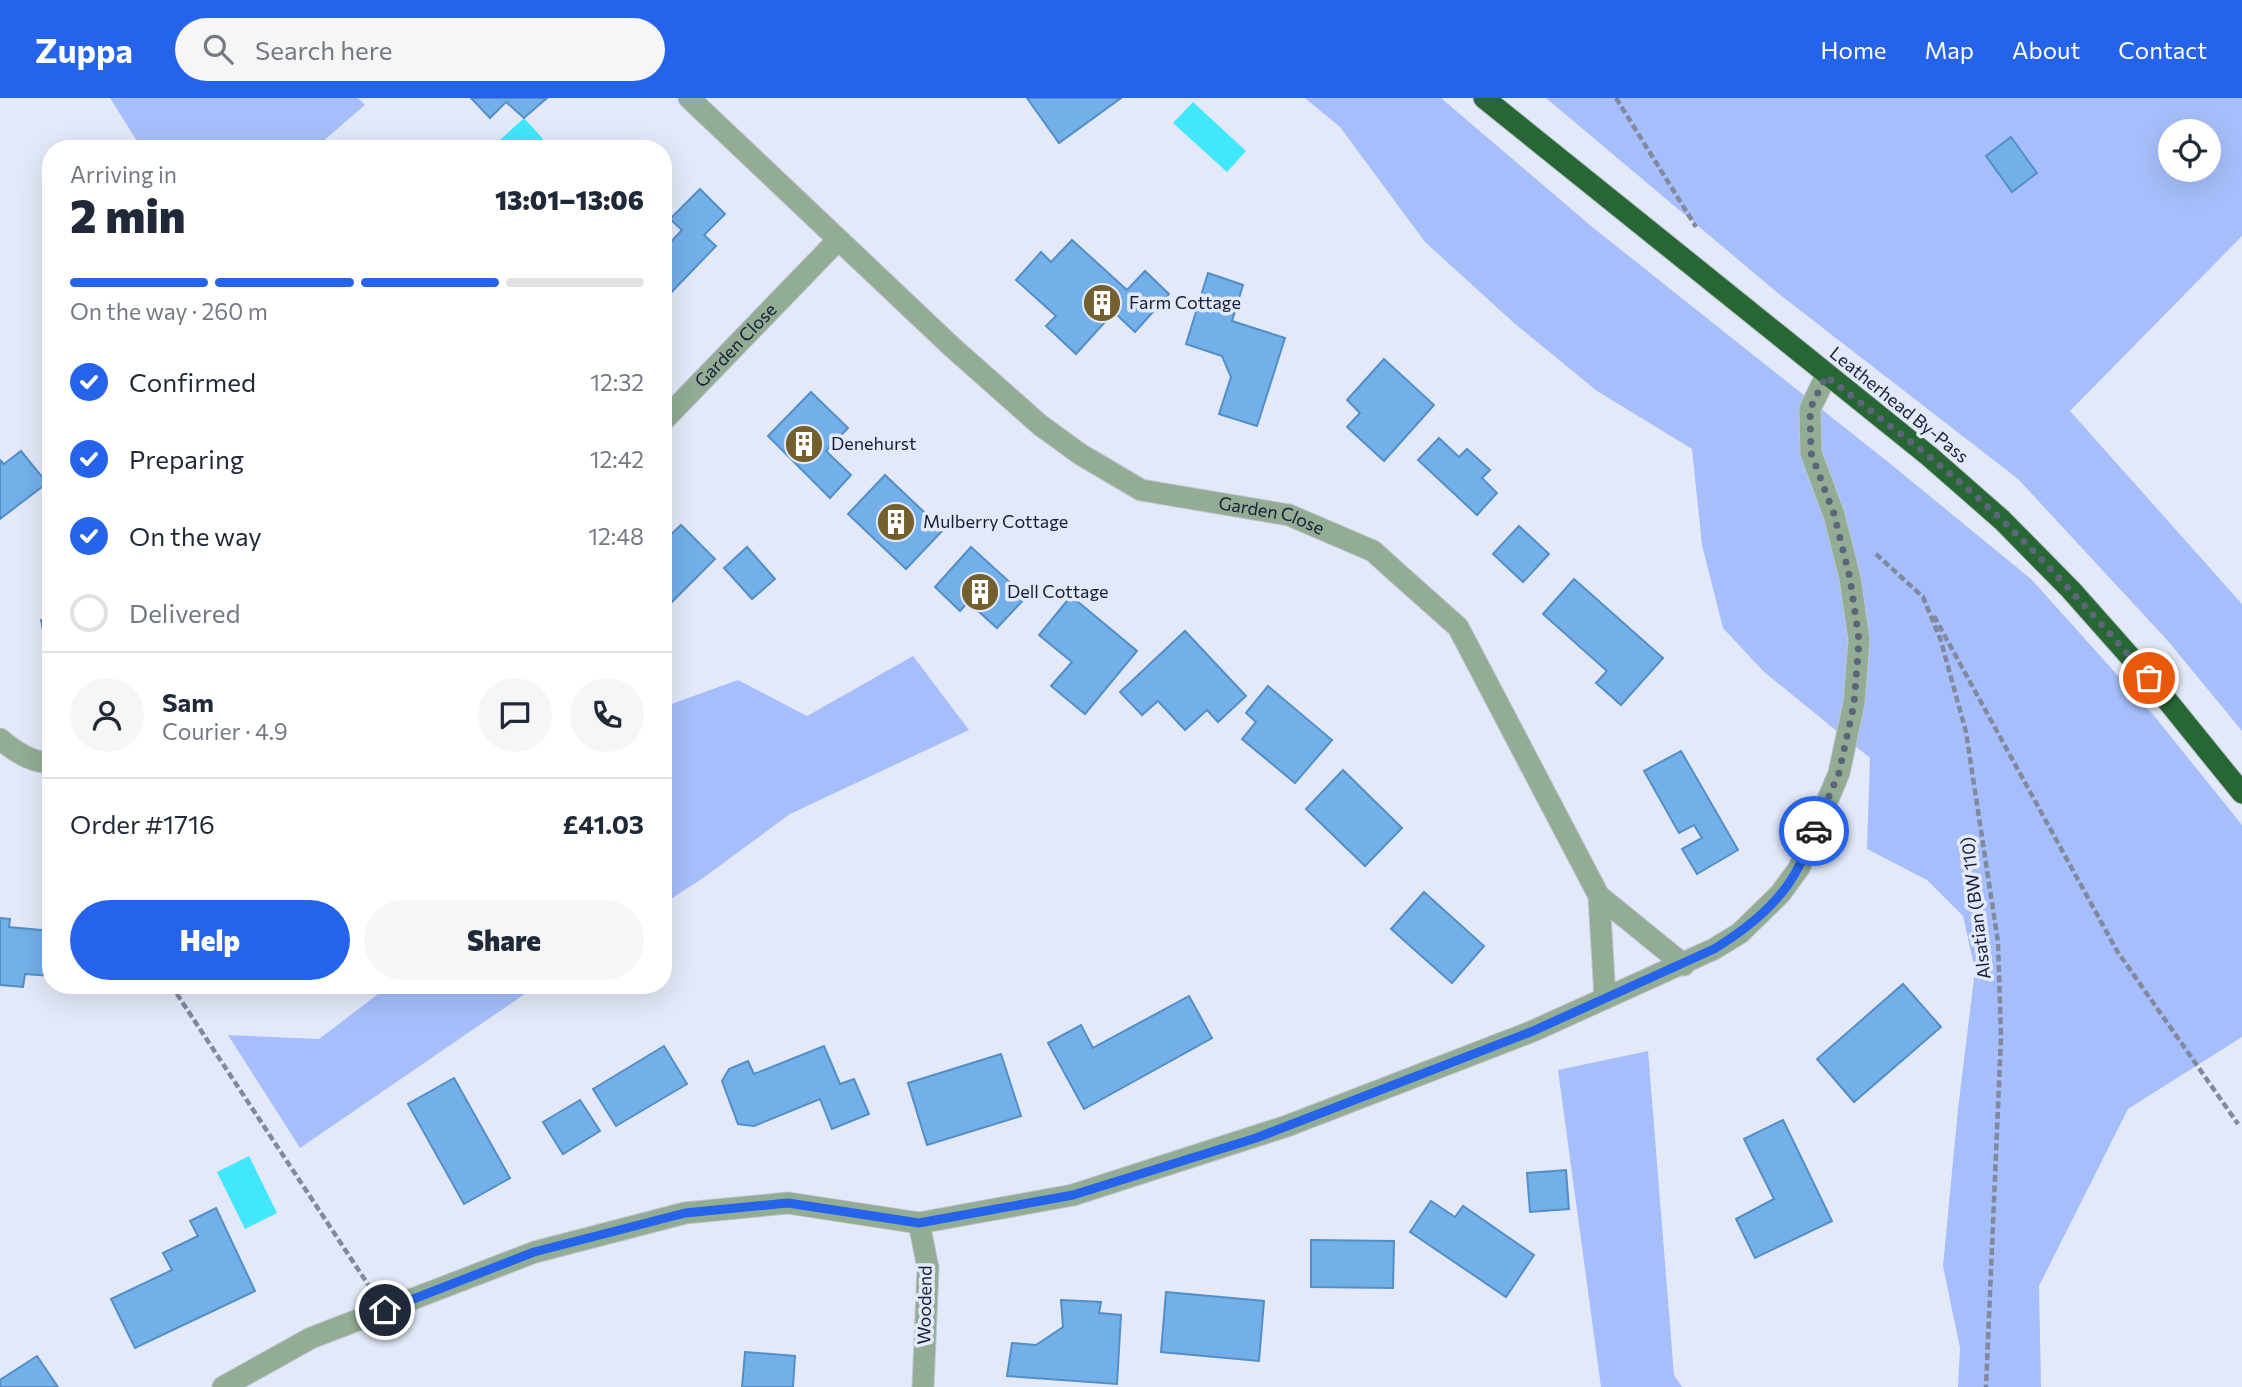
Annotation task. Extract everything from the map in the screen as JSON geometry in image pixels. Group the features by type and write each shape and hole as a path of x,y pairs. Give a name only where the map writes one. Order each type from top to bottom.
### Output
{"highway":[{"name":"Leatherhead By-Pass","path":"1485,98 1826,376 1929,456 2002,520 2071,590 2149,678 2242,793"}],"street":[{"name":"Garden Close","path":"689,98 838,240 1040,425 1080,454 1141,490 1289,515 1373,551 1380,557 1458,627 1599,896 1684,965"},
{"name":"Garden Close","path":"672,412 838,240"},
{"path":"223,1387 312,1338 534,1252 685,1213 788,1203 919,1223 1073,1195 1256,1138 1533,1031 1684,965 1740,933 1780,894 1798,868 1839,773 1854,704 1859,640 1847,565 1834,514 1811,453 1810,409 1826,376"},
{"path":"0,739 42,763"},
{"name":"Garden Close","path":"1599,896 1605,998"},
{"name":"Woodend","path":"919,1223 928,1268 923,1387"}],"path":[{"path":"1616,98 1699,234"},
{"name":"Alsatian (BW 110)","path":"1874,551 1923,597 1941,641 1966,732 1998,942 2001,1037 1986,1387"},
{"path":"1923,597 2117,951 2238,1124"},
{"path":"177,994 385,1310"}],"shaded area":[{"path":"110,98 358,98 365,105 324,140 136,140"},
{"path":"1305,98 1441,98 1591,226 2031,579 2155,717 2242,825 2242,1037 2128,1109 2039,1286 2041,1387 1958,1387 1960,1348 1943,1266 1975,970 1963,916 1927,880 1867,849 1870,758 1764,672 1723,628 1702,545 1692,449 1597,391 1514,323 1425,242 1340,127"},
{"path":"1546,98 2242,98 2242,236 2070,411 2242,604 2242,731 2168,641 2018,479 1779,294"},
{"path":"1193,102 1246,151 1227,172 1173,123"},
{"path":"524,118 543,139 542,140 500,140"},
{"path":"913,656 969,730 790,814 672,898 672,704 738,680 807,716"},
{"path":"378,994 525,994 300,1148 228,1035 319,1039"},
{"path":"1648,1051 1674,1375 1682,1387 1601,1387 1558,1070"},
{"path":"249,1156 277,1213 245,1229 217,1172"}],"building":[{"path":"471,98 547,98 524,118 506,102 490,118"},
{"path":"1027,98 1121,98 1059,143"},
{"path":"2011,137 2037,173 2012,192 1986,156"},
{"path":"700,189 725,214 704,235 716,246 672,292 672,241 682,230 672,221 672,217"},
{"name":"Farm Cottage","path":"1072,240 1127,290 1145,271 1169,294 1135,332 1114,312 1076,354 1046,326 1056,316 1016,280 1041,252 1051,262"},
{"path":"1208,273 1243,285 1232,321 1285,338 1257,426 1219,414 1231,377 1222,356 1186,344"},
{"path":"1384,359 1434,405 1384,461 1347,427 1360,413 1347,400"},
{"name":"Denehurst","path":"811,392 848,428 826,451 851,475 830,498 768,436"},
{"path":"1439,438 1459,457 1467,449 1490,470 1482,478 1497,493 1477,515 1418,460"},
{"path":"21,451 42,477 42,487 0,519 0,460 4,464"},
{"name":"Mulberry Cottage","path":"885,475 943,530 906,569 848,514"},
{"path":"681,525 715,559 672,602 672,534"},
{"path":"1519,526 1549,554 1523,582 1493,554"},
{"path":"747,547 775,579 752,599 724,568"},
{"name":"Dell Cottage","path":"971,547 1026,597 997,628 968,602 960,611 935,587"},
{"path":"1574,579 1663,658 1621,705 1596,683 1607,671 1543,614"},
{"path":"1071,596 1137,651 1085,714 1051,686 1072,662 1039,635"},
{"path":"1185,631 1246,696 1218,722 1207,710 1185,730 1158,701 1142,715 1120,692"},
{"path":"1268,686 1332,740 1295,783 1242,739 1256,722 1246,713"},
{"path":"1681,751 1738,850 1697,874 1682,849 1702,838 1694,825 1679,833 1644,771"},
{"path":"1343,770 1402,828 1365,866 1306,809"},
{"path":"1424,892 1484,946 1452,983 1391,929"},
{"path":"0,918 10,919 9,927 42,930 42,975 25,974 23,987 0,985"},
{"path":"1903,984 1941,1027 1854,1102 1817,1059"},
{"path":"1189,996 1212,1038 1084,1109 1048,1043 1081,1025 1093,1048"},
{"path":"664,1046 687,1084 616,1126 593,1089"},
{"path":"824,1046 840,1084 854,1079 869,1114 832,1129 820,1099 754,1126 738,1124 722,1081 729,1069 748,1061 754,1074"},
{"path":"1001,1054 1021,1116 927,1145 908,1083"},
{"path":"454,1078 510,1178 464,1204 408,1104"},
{"path":"580,1100 600,1131 563,1154 543,1122"},
{"path":"1783,1120 1832,1221 1755,1258 1736,1219 1774,1199 1744,1139"},
{"path":"1566,1170 1569,1209 1530,1212 1527,1173"},
{"path":"1431,1201 1455,1217 1463,1206 1534,1255 1506,1297 1410,1232"},
{"path":"216,1208 255,1291 135,1348 111,1299 172,1270 163,1253 198,1236 190,1221"},
{"path":"1311,1240 1394,1241 1393,1288 1311,1287"},
{"path":"1166,1292 1264,1301 1259,1361 1161,1352"},
{"path":"1061,1300 1101,1302 1099,1313 1121,1315 1117,1384 1007,1376 1012,1343 1036,1345 1063,1327"},
{"path":"745,1352 795,1356 793,1387 742,1387"},
{"path":"37,1356 58,1387 0,1387 0,1380"}],"way so far":[{"path":"1814,831 1839,773 1854,704 1859,640 1850,578 1834,514 1811,453 1810,409 1826,376 1929,456 2002,520 2071,590 2149,678"}],"place":[{"name":"Farm Cottage","path":"1102,303"},
{"name":"Denehurst","path":"804,444"},
{"name":"Mulberry Cottage","path":"896,522"},
{"name":"Dell Cottage","path":"980,592"}],"route":[{"path":"385,1310 534,1252 685,1213 788,1203 919,1223 1073,1195 1256,1138 1533,1031 1684,965 1714,949 1740,933 1780,894 1798,868 1814,831"}]}
